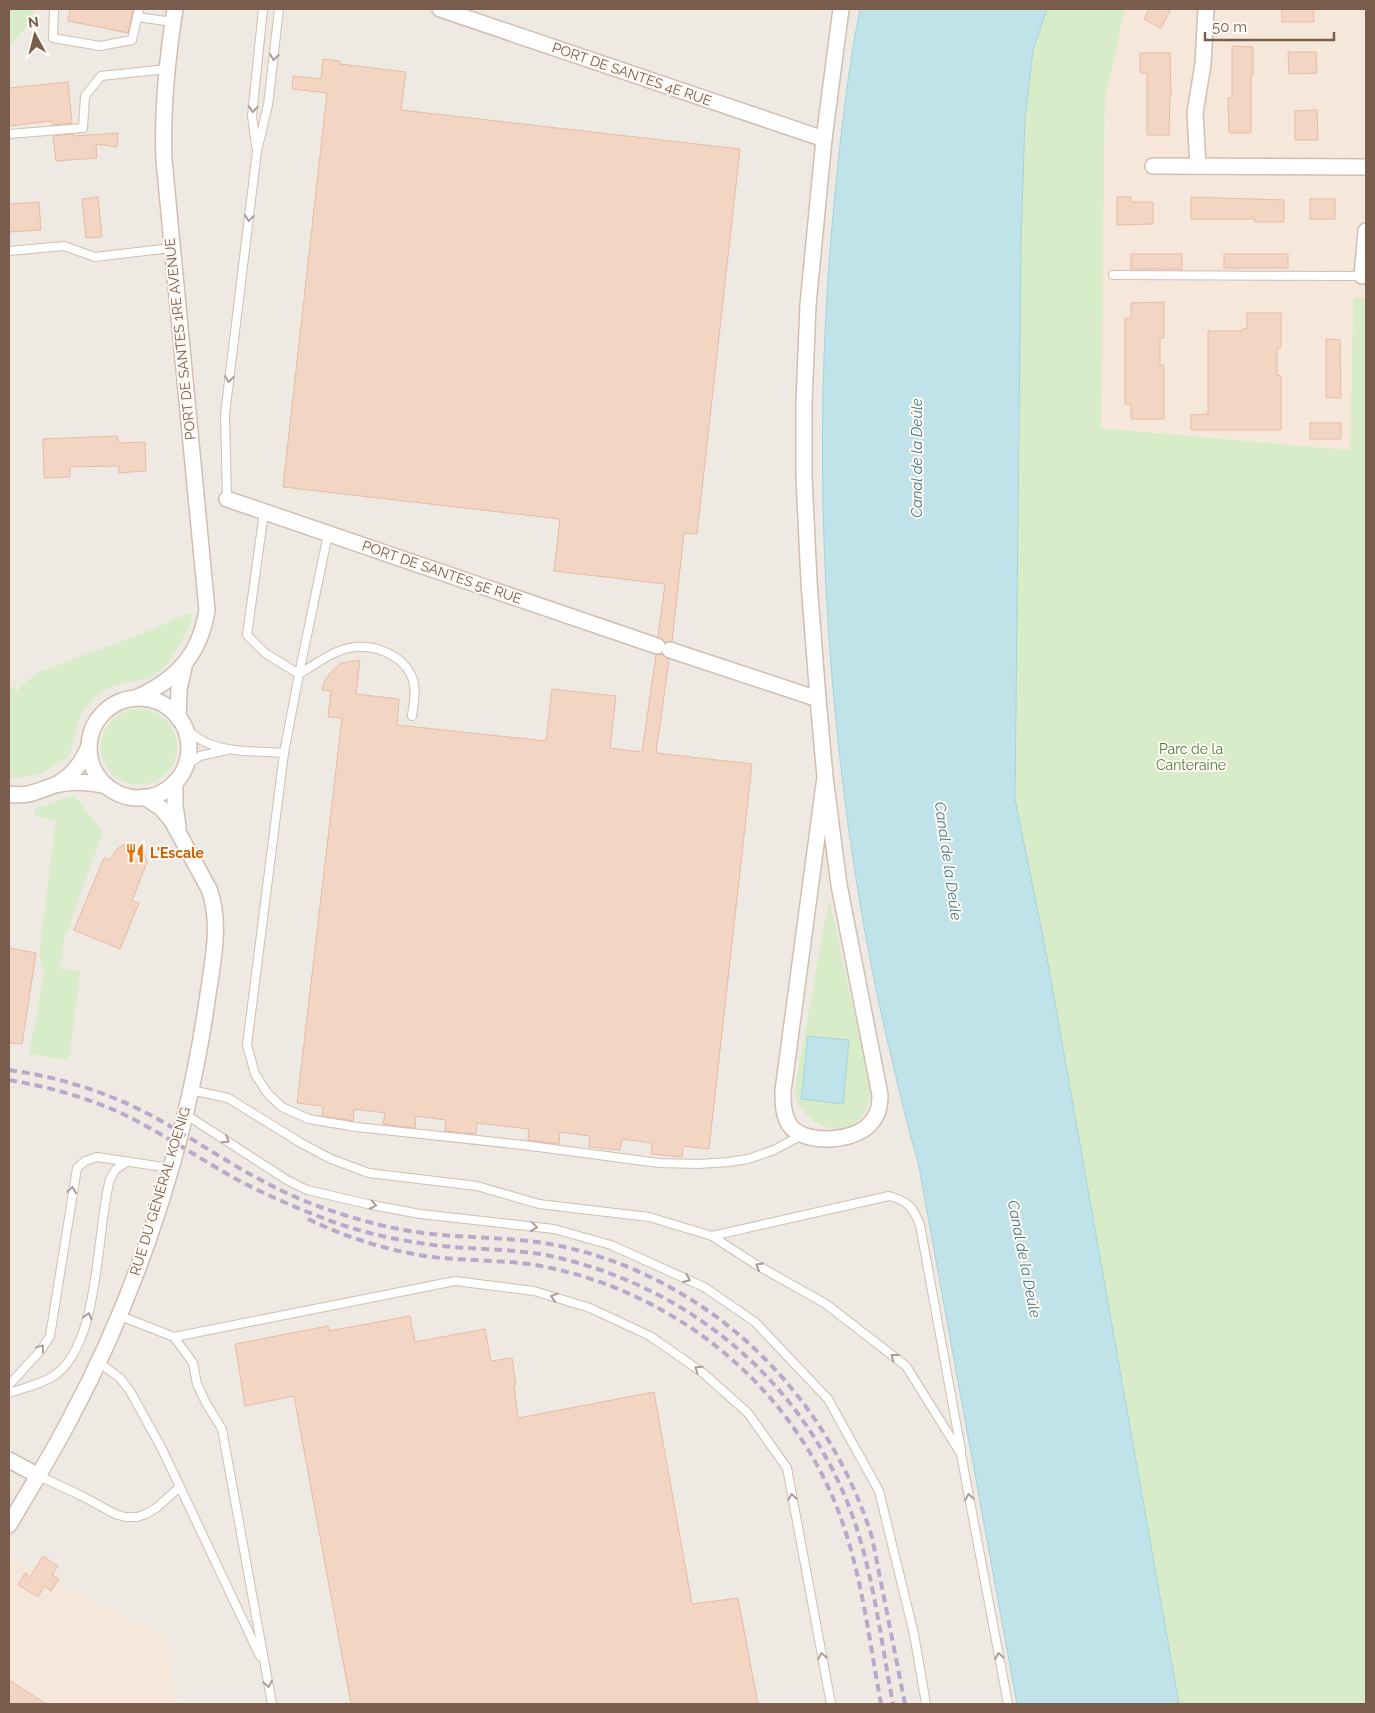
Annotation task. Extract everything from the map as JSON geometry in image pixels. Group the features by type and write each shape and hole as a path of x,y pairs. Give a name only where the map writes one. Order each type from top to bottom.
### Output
{"street":[{"name":"PORT DE SANTES 4E RUE","path":"440,9 824,139"},
{"path":"825,777 783,1091 783,1105 786,1117 792,1128 802,1135 817,1139 849,1136 861,1132 869,1125 880,1108 879,1081 839,885 825,777 808,582 804,477 804,402 808,305 824,139 841,9"},
{"path":"1198,166 1195,113 1203,64 1206,9"},
{"name":"PORT DE SANTES 1RE AVENUE","path":"174,15 167,69 163,138 171,248 207,610 198,640 184,665 179,689 181,723"},
{"path":"1153,166 1366,166"},
{"path":"1362,276 1366,231"},
{"name":"PORT DE SANTES 5E RUE","path":"227,499 818,699"},
{"name":"PORT DE SANTES 1RE AVENUE","path":"136,698 167,681 184,665"},
{"path":"56,785 72,774 83,760 89,746 93,728 103,713 118,702 136,698 148,699 170,709 181,723 188,747 185,766 175,782 160,792 144,797 124,795 107,786 98,777 92,765 89,746"},
{"path":"9,794 26,795 56,785 84,782 107,786"},
{"name":"RUE DU GÉNÉRAL KOENIG","path":"175,782 176,816 182,838"},
{"name":"RUE DU GÉNÉRAL KOENIG","path":"9,1525 72,1416 98,1362 140,1263 178,1145 191,1090 210,975 215,932 215,910 209,889 172,821 161,808 144,797"},
{"path":"9,1460 39,1476"}],"lane":[{"path":"54,9 53,38 100,46 132,40 138,13 174,15"},
{"path":"257,151 252,116 264,9"},
{"path":"227,499 225,414 257,151 268,105 279,9"},
{"path":"9,134 83,128 85,96 101,76 167,69"},
{"path":"9,251 64,246 95,257 171,248"},
{"path":"1113,275 1362,276"},
{"path":"264,512 247,636 265,653 299,674"},
{"path":"328,534 284,753 247,1045 255,1074 268,1094 282,1108 309,1119 356,1127 523,1145 659,1163 729,1162 774,1150 802,1135"},
{"path":"299,674 332,654 354,647 376,649 392,654 405,665 412,676 415,688 412,716"},
{"path":"181,723 206,743 232,749 284,753"},
{"path":"185,766 200,756 232,749"},
{"path":"191,1090 228,1098 301,1143 331,1159 368,1173 477,1186 540,1204 648,1217 712,1236 754,1264 826,1304 906,1366 961,1454"},
{"path":"185,1114 287,1180 307,1190 420,1214 554,1229 611,1245 704,1287 755,1322 828,1399 879,1491 914,1634 926,1704"},
{"path":"9,1384 41,1350 50,1336 77,1168 85,1161 97,1157 170,1168"},
{"path":"9,1393 52,1377 65,1365 76,1347 85,1328 90,1306 110,1178 116,1168 128,1162"},
{"path":"712,1236 889,1196 900,1199 913,1209 920,1225 1008,1704"},
{"path":"174,1337 455,1281 534,1291 590,1308 650,1336 703,1372 748,1413 787,1468 831,1704"},
{"path":"118,1315 174,1337 193,1363 197,1384 222,1429 272,1704"},
{"path":"98,1362 120,1378 130,1391 161,1447 264,1665"},
{"path":"39,1476 115,1514 125,1517 137,1517 146,1514 156,1508 180,1487"}],"shaded area":[{"path":"35,9 992,9 1151,1704 177,1704 166,1637 9,1557 9,48 32,22"},
{"path":"1125,9 1366,9 1366,298 1353,299 1350,450 1101,428 1105,100"},
{"path":"9,1557 166,1637 177,1704 9,1704"}],"green space":[{"path":"9,9 35,9 32,21 9,48"},
{"name":"Parc de la Canteraine","path":"1047,9 1125,9 1105,100 1101,428 1350,450 1353,298 1366,298 1366,1704 1179,1704 1046,952 1015,799 1021,240 1025,119 1033,50"},
{"path":"191,612 188,630 165,666 147,678 108,688 91,701 79,720 69,757 40,774 9,779 9,686 17,691 39,672 146,632"},
{"path":"139,709 154,712 166,720 174,732 177,747 174,762 166,774 154,782 139,785 124,782 112,774 104,762 101,747 104,732 112,720 124,712"},
{"path":"74,795 103,832 68,932 65,933 60,969 80,971 69,1060 29,1054 44,974 39,954 56,821 35,816 35,809"},
{"path":"829,898 871,1091 867,1108 859,1119 849,1126 837,1128 824,1126 812,1120 802,1109 794,1094"}],"water":[{"name":"Canal de la Deûle","path":"860,9 1047,9 1033,50 1025,119 1021,240 1015,799 1046,952 1179,1704 1017,1704 918,1162 885,1031 867,943 848,824 839,746 831,667 823,509 824,352 828,273 845,101"},
{"path":"808,1036 849,1040 843,1104 801,1099"}],"building":[{"path":"70,9 133,9 128,33 68,21"},
{"path":"1149,9 1171,9 1161,28 1144,19"},
{"path":"1282,9 1313,9 1314,22 1282,22"},
{"path":"1232,46 1253,47 1251,133 1229,133 1228,98 1232,98"},
{"path":"1288,52 1316,52 1317,73 1289,74"},
{"path":"1140,53 1170,53 1171,96 1169,135 1147,135 1147,73 1140,73"},
{"path":"323,59 340,61 340,64 406,72 401,110 740,149 697,534 684,533 672,641 665,642 658,636 665,584 554,571 560,519 283,487 327,93 292,89 293,76 321,79"},
{"path":"68,82 72,123 52,125 52,121 9,126 9,88"},
{"path":"1317,110 1318,140 1295,140 1295,111"},
{"path":"118,133 117,147 96,144 97,158 56,161 53,136"},
{"path":"98,197 102,237 86,238 82,199"},
{"path":"1117,197 1131,197 1131,202 1153,202 1153,224 1117,225"},
{"path":"1191,197 1284,200 1284,222 1255,222 1255,219 1191,219"},
{"path":"1310,199 1335,199 1335,219 1310,219"},
{"path":"39,202 41,230 9,232 9,204"},
{"path":"1131,254 1182,254 1182,269 1131,269"},
{"path":"1224,254 1288,254 1288,268 1224,268"},
{"path":"1164,302 1164,338 1160,338 1160,365 1164,365 1164,419 1131,419 1131,404 1125,404 1125,318 1131,318 1131,303"},
{"path":"1247,313 1281,313 1281,348 1277,348 1277,375 1281,376 1281,430 1191,430 1191,415 1208,414 1208,331 1242,331 1242,329 1247,329"},
{"path":"1326,339 1340,340 1341,398 1326,397"},
{"path":"1310,423 1341,423 1341,439 1310,439"},
{"path":"118,436 118,443 145,442 146,471 119,473 119,466 70,467 70,477 44,478 43,439"},
{"path":"662,654 669,660 656,753 752,764 709,1149 683,1146 682,1157 651,1154 652,1143 622,1139 620,1150 589,1147 590,1136 560,1132 559,1144 528,1140 529,1129 477,1123 476,1134 445,1131 446,1120 416,1116 415,1128 383,1124 385,1113 354,1109 353,1121 322,1116 323,1106 297,1103 342,718 328,717 331,691 322,690 325,680 331,672 341,663 360,660 356,694 399,699 397,725 546,741 552,689 616,696 610,748 642,752 656,655"},
{"path":"131,844 141,848 147,862 132,901 139,903 120,949 74,930 104,858 110,860 116,850 123,845"},
{"path":"9,948 36,953 22,1044 9,1043"},
{"path":"410,1316 415,1342 485,1329 491,1361 512,1358 518,1418 654,1392 692,1604 738,1598 758,1704 351,1704 294,1396 245,1406 235,1344 328,1326 329,1331"},
{"path":"43,1556 58,1566 52,1575 59,1579 51,1591 44,1586 38,1597 18,1585 25,1573 30,1577"},
{"path":"9,1680 46,1704 9,1704"}],"railway":[{"path":"9,1070 66,1082 121,1101 156,1118 274,1187 315,1205 403,1230 451,1236 538,1242 611,1260 663,1283 710,1313 754,1348 792,1389 825,1434 851,1484 872,1537 905,1704"},
{"path":"9,1080 86,1099 112,1109 159,1133 247,1185 290,1205 336,1223 377,1235 419,1243 546,1255 599,1270 649,1290 696,1317 739,1350 777,1387 809,1430 836,1477 857,1529 863,1551 873,1594 893,1704"},
{"path":"308,1219 356,1239 407,1253 441,1258 533,1265 596,1281 644,1301 689,1327 730,1358 766,1394 798,1434 824,1479 851,1549 866,1615 881,1704"}],"place":[{"name":"L'Escale","path":"135,853"}]}
